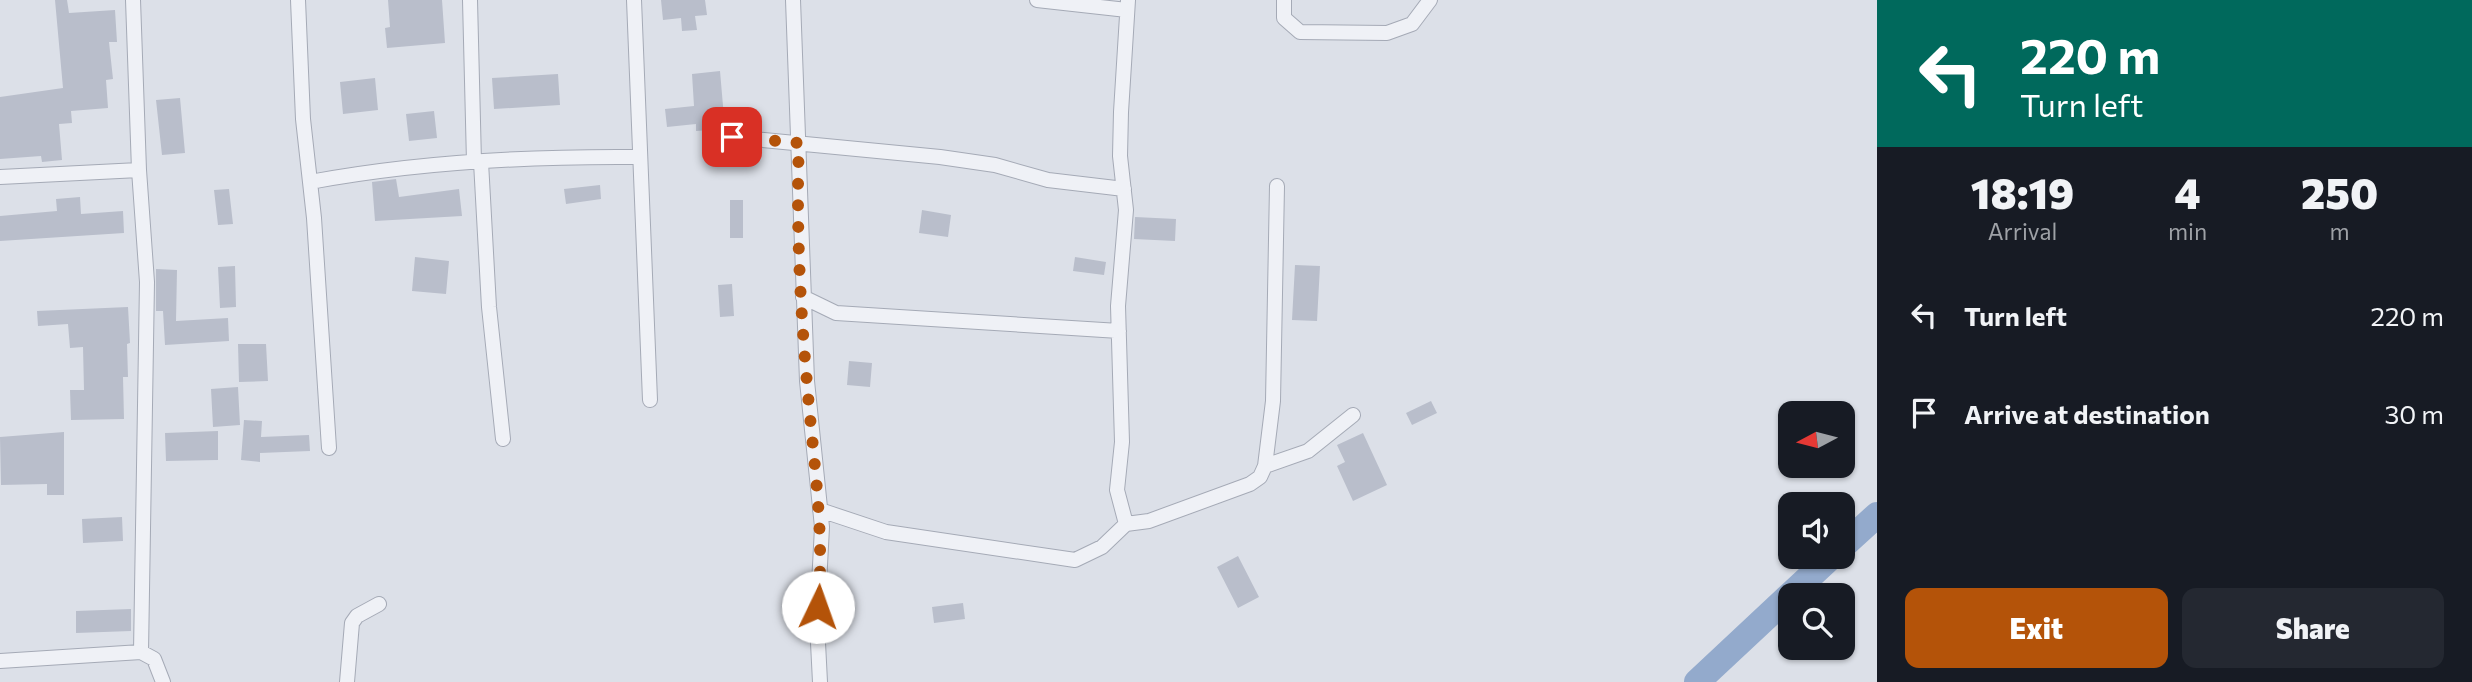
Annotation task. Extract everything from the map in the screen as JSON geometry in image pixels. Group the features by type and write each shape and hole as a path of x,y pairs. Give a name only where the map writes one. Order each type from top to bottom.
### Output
{"street":[{"path":"133,0 139,170 147,282 141,652"},
{"path":"298,0 303,119 329,448"},
{"path":"470,0 478,162 503,439"},
{"path":"634,0 650,400"},
{"path":"793,0 807,381 820,510 817,623 820,682"},
{"path":"1037,0 1128,5 1120,156 1126,210 1118,306 1122,442 1116,490 1126,524"},
{"path":"1284,0 1284,18 1300,32 1387,33 1412,24 1430,0"},
{"path":"732,137 940,157 995,165 1048,180 1124,189"},
{"path":"310,182 398,167 639,157"},
{"path":"0,177 139,170"},
{"path":"820,510 886,532 1075,560 1102,547 1126,524 1149,521 1250,484 1260,477 1265,466 1273,401 1277,186"},
{"path":"803,297 836,313 1119,331"},
{"path":"1265,466 1308,451 1353,415"},
{"path":"346,682 352,623 357,616 379,604"},
{"path":"0,661 141,652 153,659 163,682"}],"building":[{"path":"55,0 67,0 69,13 115,10 117,42 109,42 113,79 106,80 108,108 71,111 72,123 59,124 62,160 42,162 41,156 0,159 0,97 63,88"},
{"path":"388,0 442,0 445,43 387,48 385,28 390,27"},
{"path":"661,0 705,0 707,15 695,16 697,30 682,31 681,18 663,20"},
{"path":"720,71 725,129 696,131 696,124 667,127 665,109 694,106 692,74"},
{"path":"558,74 560,105 494,109 492,78"},
{"path":"375,78 378,110 343,114 340,82"},
{"path":"180,98 185,153 162,155 156,100"},
{"path":"434,111 437,138 409,141 406,114"},
{"path":"396,179 399,197 459,189 462,216 375,221 372,182"},
{"path":"600,185 601,199 566,204 564,189"},
{"path":"229,189 233,224 218,225 214,190"},
{"path":"80,197 81,214 123,211 124,233 0,241 0,216 57,211 56,199"},
{"path":"730,200 743,200 743,238 730,238"},
{"path":"922,210 951,215 948,237 919,233"},
{"path":"1135,217 1176,219 1175,241 1134,239"},
{"path":"415,257 449,261 446,294 412,291"},
{"path":"1075,257 1106,262 1104,275 1073,271"},
{"path":"1295,265 1320,266 1317,321 1292,320"},
{"path":"235,266 236,307 220,308 218,267"},
{"path":"156,269 177,270 176,321 228,318 229,341 165,345 163,311 156,311"},
{"path":"732,284 734,316 720,317 718,285"},
{"path":"128,307 130,343 127,344 128,377 123,377 124,419 71,420 70,390 84,390 83,347 70,348 68,324 38,326 37,311"},
{"path":"238,344 266,344 268,381 239,382"},
{"path":"849,361 872,363 870,387 847,385"},
{"path":"238,387 240,425 213,427 211,389"},
{"path":"1431,401 1437,413 1412,425 1406,413"},
{"path":"244,420 262,421 261,437 309,435 310,451 260,453 260,462 241,460"},
{"path":"218,431 218,460 166,461 165,433"},
{"path":"64,432 64,495 47,495 47,484 1,485 0,437"},
{"path":"1363,433 1387,485 1353,501 1337,466 1345,462 1337,445"},
{"path":"122,517 123,541 83,543 82,519"},
{"path":"1238,556 1259,597 1238,608 1217,567"},
{"path":"963,603 965,619 934,623 932,607"},
{"path":"131,609 131,631 76,633 76,611"}],"waterway":[{"path":"1855,535 1877,515"},
{"path":"1803,583 1818,569"},
{"path":"1697,682 1778,606"}],"route":[{"path":"732,137 799,143 799,218 807,381 822,527 818,607"}]}
